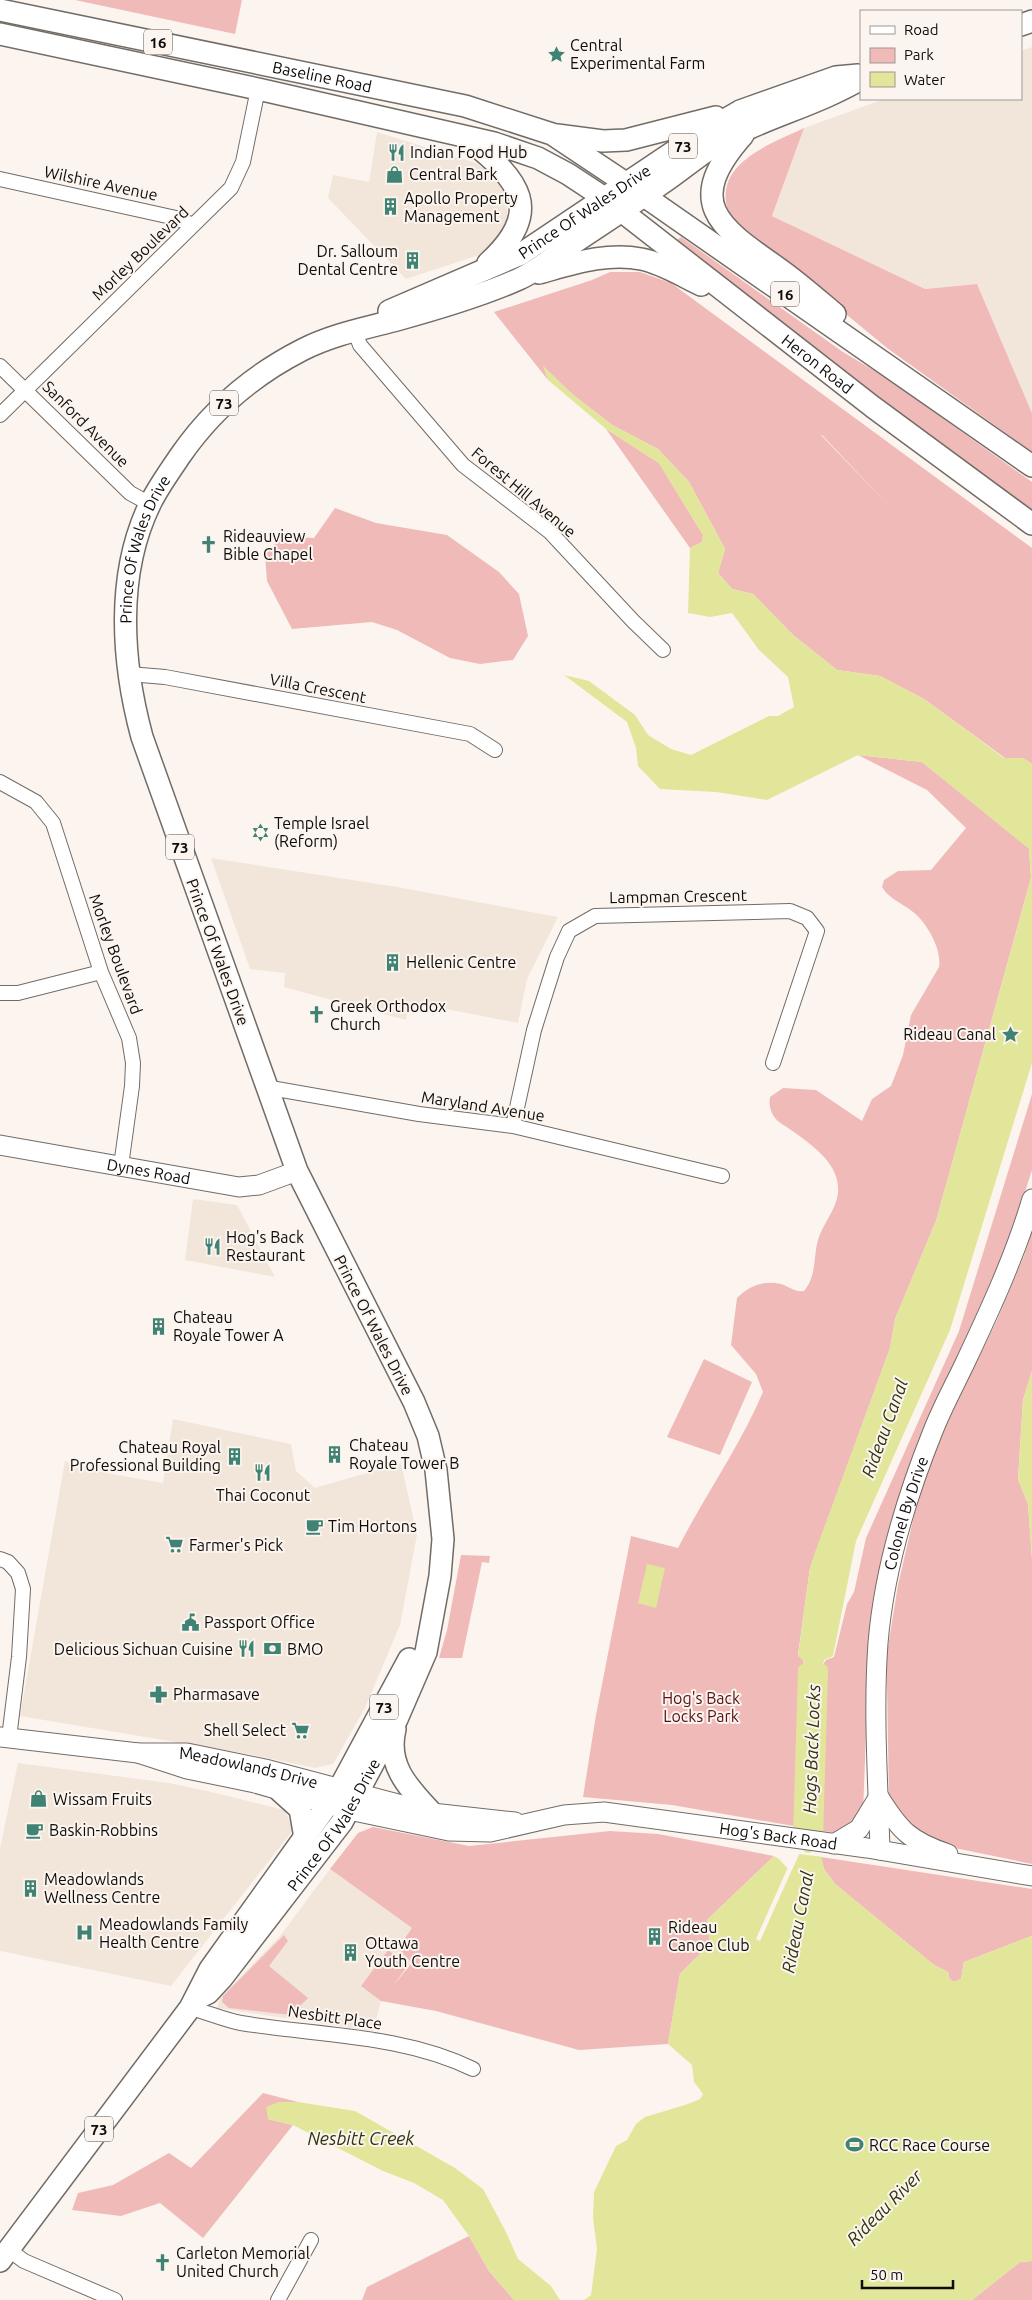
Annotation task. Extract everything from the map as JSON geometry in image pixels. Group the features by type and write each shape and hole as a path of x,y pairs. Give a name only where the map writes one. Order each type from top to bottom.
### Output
{"main road":[{"name":"Baseline Road","path":"0,10 465,106 552,134 635,190"},
{"name":"Baseline Road","path":"0,34 258,89 464,136 538,158 568,174 614,205"},
{"name":"Prince Of Wales Drive","path":"4,2256 193,2003 210,1969 305,1838 344,1800 397,1719 426,1652 429,1625 440,1576 443,1539 439,1489 430,1444 414,1402 297,1172 265,1087 142,737 129,674 126,626 128,587 135,546 150,504 186,448 222,405 276,365 302,349 358,328 394,308 521,278 635,190 707,150 746,118 836,77 860,74"},
{"name":"Prince Of Wales Drive","path":"746,118 841,91 860,80"},
{"path":"552,134 603,141 626,140 746,118"},
{"path":"746,118 714,179 714,206 723,225 739,241 791,278 926,392"},
{"path":"464,136 507,174 519,200 518,221 510,241 475,275"},
{"name":"16","path":"635,190 1032,466"},
{"name":"Prince Of Wales Drive","path":"448,296 475,275 614,205"},
{"name":"Heron Road","path":"614,205 873,407 1032,524"},
{"path":"521,278 608,257 642,259 657,264 743,307"},
{"name":"Dynes Road","path":"0,1145 239,1188 259,1185 297,1172"},
{"name":"Colonel By Drive","path":"880,1850 877,1698 878,1642 895,1548 917,1472 934,1429 987,1316 1023,1230 1032,1199"},
{"name":"Prince Of Wales Drive","path":"193,2003 208,1993 222,1978 315,1860 429,1625"},
{"path":"397,1719 392,1743 397,1768 407,1786 432,1813"},
{"name":"Meadowlands Drive","path":"4,1737 138,1753 187,1753 265,1769 344,1800"},
{"name":"Meadowlands Drive","path":"138,1753 187,1769 280,1791 344,1800"},
{"path":"280,1791 300,1809 305,1838"},
{"path":"834,1844 852,1834 863,1824 878,1796"},
{"path":"878,1796 895,1824 906,1834 929,1847 994,1870"},
{"name":"Hog's Back Road","path":"344,1800 524,1824"},
{"name":"Hog's Back Road","path":"344,1800 449,1830 490,1832 569,1814 604,1812 880,1850 1032,1876"}],"street":[{"name":"Morley Boulevard","path":"0,415 230,188 249,143 258,89"},
{"name":"Wilshire Avenue","path":"0,179 176,218 193,225"},
{"name":"Forest Hill Avenue","path":"358,328 360,345 463,465 550,532 633,621 663,650"},
{"name":"Sanford Avenue","path":"0,366 130,493 150,504"},
{"name":"Villa Crescent","path":"129,674 165,677 470,734 495,750"},
{"name":"Morley Boulevard","path":"0,782 36,802 53,823 101,972 129,1038 133,1063 132,1086 121,1166"},
{"name":"Lampman Crescent","path":"514,1126 534,1030 557,957 569,931 595,916 790,911 807,918 817,931 773,1064"},
{"path":"0,992 18,993 101,972"},
{"name":"Maryland Avenue","path":"265,1087 419,1114 514,1126 722,1176"},
{"path":"0,1559 8,1562 18,1574 23,1589 19,1657 4,1737"},
{"name":"Nesbitt Place","path":"193,2003 239,2022 402,2044 451,2058 473,2069"},
{"path":"278,2300 310,2240"},
{"path":"4,2256 24,2260 115,2300"}],"shaded area":[{"path":"1032,47 1032,413 977,284 925,289 772,216 804,128 881,100 1022,100 1022,51"},
{"path":"377,132 476,163 493,175 502,186 507,199 507,220 503,232 482,254 406,279 328,198 333,175 369,182"},
{"path":"211,858 397,887 558,917 527,979 518,1023 410,1002 406,1020 284,987 285,973 250,969"},
{"path":"193,1199 237,1205 275,1277 185,1260"},
{"path":"173,1419 291,1444 296,1471 315,1488 401,1463 417,1535 400,1625 365,1708 333,1764 315,1768 253,1755 20,1716 65,1461 106,1473 163,1483"},
{"path":"18,1763 169,1783 207,1791 284,1810 294,1829 171,1986 0,1951 0,1848"},
{"path":"330,1869 412,1928 413,1963 381,2001 373,2031 217,2008 219,1999 280,1936"}],"green space":[{"path":"75,0 242,0 235,34"},
{"path":"804,128 772,216 925,289 977,284 1032,413 1032,452 887,348 739,226 729,212 726,191 730,178 738,166 763,148"},
{"path":"681,237 843,352 885,377 1032,482 1032,510 946,449 677,240"},
{"path":"610,272 640,272 671,283 1032,548 1032,764 1023,758 1005,758 924,699 880,676 837,670 793,635 753,594 732,589 718,573 725,549 689,482 658,449 612,425 572,394 544,367 548,380 494,312 592,280","holes":["821,435 822,435 892,509"]},
{"path":"606,429 659,463 703,535 702,542 690,548"},
{"path":"335,508 376,523 447,535 499,572 519,594 528,636 513,660 480,664 450,658 397,630 372,622 292,629 267,581 265,555 282,536 314,538"},
{"name":"Hog's Back Locks Park","path":"858,755 922,762 1029,848 1031,878 936,1221 895,1319 890,1348 810,1568 798,1655 803,1660 804,1670 799,1827 672,1805 583,1797 596,1715 631,1536 678,1548 744,1432 763,1392 756,1374 731,1345 737,1298 751,1287 768,1283 781,1284 795,1290 804,1291 813,1273 816,1247 820,1234 834,1207 838,1194 833,1169 814,1147 775,1118 770,1108 770,1097 783,1088 816,1090 862,1121 872,1099 891,1086 903,1055 911,1015 939,967 936,945 928,929 913,912 888,895 882,887 884,880 898,871 931,870 966,828 927,790"},
{"path":"1032,1094 1032,1170 1008,1245 928,1424 868,1677 863,1814 843,1833 820,1831 824,1663 826,1660 834,1657 847,1604 854,1592 866,1538 959,1331"},
{"path":"1032,1231 1032,1371 1023,1400 1018,1479 1028,1504 1032,1559 1032,1864 945,1846 908,1831 889,1798 887,1653 898,1585 914,1516 928,1471 944,1429 997,1320 1024,1256"},
{"path":"704,1359 752,1382 720,1455 667,1437"},
{"path":"461,1555 490,1556 489,1563 482,1562 462,1658 439,1658 447,1630"},
{"name":"Rideau Canoe Club","path":"373,1827 469,1846 610,1831 658,1834 774,1856 707,1920 710,1944 680,1974 668,2044 579,2050 436,2011 381,2001 361,1986 388,1950 408,1965 393,1986 412,1963 398,1948 412,1928 330,1869 358,1833"},
{"path":"821,1857 1032,1889 1032,1936 964,1962 961,1979 953,1982 949,1978 948,1972 934,1965 835,1884 824,1869"},
{"path":"284,1935 288,1941 269,1966 308,1998 291,2015 229,2008 222,2002 223,1996"},
{"path":"263,2093 298,2102 279,2102 268,2119 293,2125 203,2238 160,2203 121,2216 72,2210 78,2193 113,2185 169,2153 191,2168"},
{"path":"469,2236 489,2271 514,2300 362,2300 367,2287"},
{"path":"1032,2261 1032,2300 972,2300 1020,2262"}],"water":[{"name":"Rideau Canal","path":"543,366 572,394 612,425 658,449 689,482 725,549 718,573 732,589 753,594 793,635 837,670 880,676 924,699 1004,758 1023,758 1032,764 1032,1063 950,1330 856,1541 833,1656 824,1660 822,1670 804,1670 803,1660 798,1656 810,1568 890,1348 895,1319 936,1221 1031,878 1029,849 922,762 858,755 767,800 716,792 660,789 638,766 636,748 627,722 564,675 589,681 635,715 648,735 671,749 691,755 769,716 778,716 794,707 788,677 759,650 732,613 710,617 688,613 690,548 702,542 703,535 659,463 606,429 548,380"},
{"path":"1032,1371 1032,1559 1028,1504 1018,1479 1023,1400"},
{"path":"647,1564 665,1568 656,1608 638,1603"},
{"name":"Rideau River","path":"799,1837 817,1840 824,1869 835,1884 934,1965 948,1972 949,1978 953,1982 961,1979 964,1962 1032,1936 1032,2261 1020,2262 972,2300 584,2300 591,2295 597,2249 593,2218 594,2192 616,2146 627,2140 636,2124 645,2117 688,2104 700,2099 703,2094 694,2082 692,2065 668,2044 680,1974 710,1944 707,1920 774,1856 792,1870 799,1854"},
{"name":"Nesbitt Creek","path":"279,2102 298,2102 355,2111 455,2168 483,2189 518,2259 551,2286 560,2300 514,2300 489,2271 469,2236 443,2200 414,2183 383,2171 293,2125 268,2119 266,2107"}],"pier":[{"path":"796,1837 820,1839 824,1857 799,1854 760,1941 756,1939 789,1865 790,1867 796,1854"}],"waterway":[{"name":"Hogs Back Locks","path":"808,1847 813,1674 816,1655"},
{"path":"804,1670 822,1670 817,1840 799,1837 804,1670"}],"place":[{"name":"Central Experimental Farm","path":"556,54"},
{"name":"Indian Food Hub","path":"396,152"},
{"name":"Central Bark","path":"395,174"},
{"name":"Apollo Property Management","path":"390,207"},
{"name":"Dr. Salloum Dental Centre","path":"412,260"},
{"name":"Rideauview Bible Chapel","path":"209,545"},
{"name":"Temple Israel (Reform)","path":"260,832"},
{"name":"Hellenic Centre","path":"392,962"},
{"name":"Greek Orthodox Church","path":"316,1015"},
{"name":"Rideau Canal","path":"1010,1034"},
{"name":"Hog's Back Restaurant","path":"212,1246"},
{"name":"Chateau Royale Tower A","path":"159,1326"},
{"name":"Chateau Royale Tower B","path":"335,1454"},
{"name":"Chateau Royal Professional Building","path":"235,1456"},
{"name":"Thai Coconut","path":"263,1473"},
{"name":"Tim Hortons","path":"314,1526"},
{"name":"Farmer's Pick","path":"175,1545"},
{"name":"Passport Office","path":"190,1622"},
{"name":"Delicious Sichuan Cuisine","path":"247,1649"},
{"name":"BMO","path":"273,1649"},
{"name":"Pharmasave","path":"159,1694"},
{"name":"Shell Select","path":"300,1730"},
{"name":"Wissam Fruits","path":"39,1799"},
{"name":"Baskin-Robbins","path":"35,1830"},
{"name":"Meadowlands Wellness Centre","path":"30,1888"},
{"name":"Meadowlands Family Health Centre","path":"85,1933"},
{"name":"Rideau Canoe Club","path":"654,1936"},
{"name":"Ottawa Youth Centre","path":"351,1952"},
{"name":"RCC Race Course","path":"855,2145"},
{"name":"Carleton Memorial United Church","path":"162,2262"}]}
